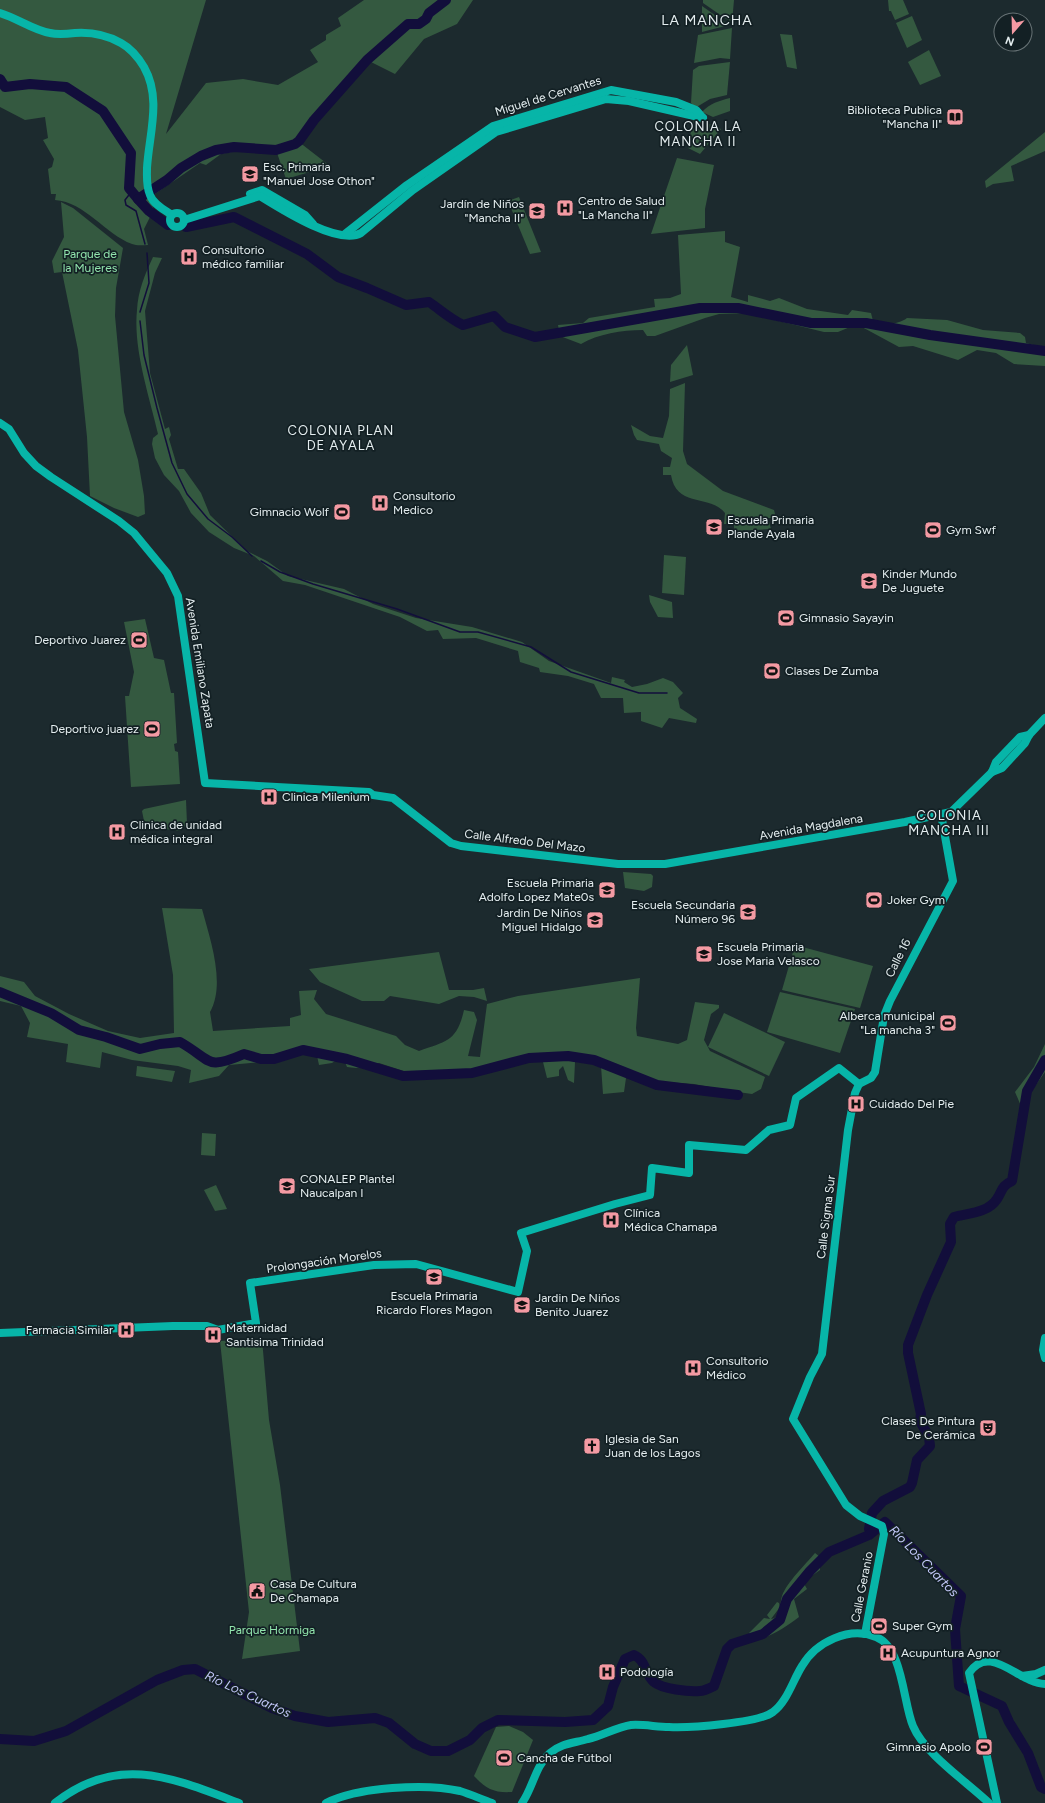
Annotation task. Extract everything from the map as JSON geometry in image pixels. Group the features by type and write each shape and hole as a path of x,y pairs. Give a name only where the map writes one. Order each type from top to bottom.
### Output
{"main road":[{"path":"0,13 14,17 51,34 90,32 103,35 122,43 136,54 146,70 153,89 155,104 149,145 147,186 150,196 154,202 172,215"},
{"name":"Miguel de Cervantes","path":"611,90 676,102 694,113 629,101 606,99 496,132 413,190 361,233 352,236 345,234 408,185 493,126 611,90"},
{"path":"183,217 261,193 302,221 313,224 337,235 345,234"},
{"path":"172,215 177,213 183,217"},
{"path":"172,215 170,221 173,225 180,226 183,217"},
{"name":"Avenida Emiliano Zapata","path":"0,423 9,429 24,453 36,466 134,533 167,573 178,596 205,783"},
{"name":"Avenida Magdalena","path":"618,864 665,864 886,826 951,812 992,772 1002,768 1025,743 1028,734 1045,718"},
{"name":"Calle Alfredo Del Mazo","path":"205,783 338,791 342,794 368,797 373,795 393,798 451,843 461,846 618,864"},
{"name":"Calle 16","path":"859,1084 871,1078 875,1072 884,1016 890,1001 953,881 941,814"},
{"name":"Prolongación Morelos","path":"0,1333 173,1326 207,1326 218,1330 256,1323 250,1283 374,1265 416,1264 518,1292 527,1251 521,1233 615,1204 650,1195 652,1168 689,1173 689,1145 746,1150 769,1130 790,1126 796,1098 839,1068 859,1084"},
{"name":"Calle Sigma Sur","path":"859,1084 854,1093 848,1130 822,1354 810,1377 793,1419 846,1505 860,1516 882,1526"},
{"path":"1045,1338 1043,1350 1045,1358"},
{"name":"Calle Geranio","path":"865,1634 884,1534 882,1526"},
{"path":"522,1803 549,1753 562,1745 589,1739 631,1725 685,1727 761,1718 773,1712 782,1702 806,1659 823,1645 843,1634 854,1632 877,1637 890,1651 898,1667 913,1726 920,1737 934,1753 989,1803"},
{"path":"997,1803 969,1673 978,1663 985,1660 1001,1664 1032,1681 1045,1684"},
{"path":"1021,1676 1036,1674 1045,1670"},
{"path":"55,1803 84,1783 105,1778 143,1773 179,1780 239,1803"},
{"path":"326,1803 357,1793 407,1786 459,1791 492,1803"}],"green space":[{"path":"0,0 206,0 166,134 206,83 243,79 278,85 318,62 310,50 326,40 326,35 341,26 338,18 364,0 473,0 457,24 424,39 395,74 367,60 315,118 299,142 330,166 286,179 276,150 244,150 221,154 206,165 200,163 155,194 152,190 145,194 154,209 144,229 148,245 136,245 122,239 76,206 55,200 56,194 51,194 48,169 52,167 54,159 43,140 48,138 45,117 25,120 0,107"},
{"path":"703,0 734,0 732,23 703,3"},
{"path":"888,0 903,0 909,14 895,20 891,11 889,11"},
{"path":"702,6 729,25 702,32"},
{"path":"912,16 922,40 907,48 896,23"},
{"path":"732,28 730,59 720,58 694,63 698,35"},
{"path":"780,34 792,35 797,69 787,67"},
{"path":"929,50 941,76 920,85 908,62"},
{"path":"730,62 727,95 710,99 695,108 691,103 693,70 699,66"},
{"path":"730,98 730,111 713,117 702,112 711,104"},
{"path":"694,120 700,120 721,129 700,154 688,148"},
{"path":"1045,132 1045,151 1011,166 1014,181 993,184 986,188 985,181"},
{"path":"677,158 714,165 705,209 705,228 651,234"},
{"path":"519,197 541,252 530,254 508,201"},
{"name":"Parque de la Mujeres","path":"61,202 73,208 123,248 116,288 115,316 124,412 138,460 144,496 145,514 138,517 114,508 90,496 87,437 78,350 62,272 54,273 52,261 64,237"},
{"path":"725,231 725,242 740,247 731,297 748,302 748,295 770,301 779,298 807,309 848,315 852,310 871,313 873,321 882,323 891,324 907,318 947,320 983,330 1020,333 1025,337 1026,343 1045,348 1045,366 1014,364 996,353 977,350 958,360 913,346 899,347 862,327 850,327 838,332 824,332 746,313 719,314 655,336 647,336 643,330 627,331 610,333 581,344 560,336 558,325 583,323 589,318 655,307 654,299 670,298 681,294 678,235"},
{"path":"153,257 162,258 155,273 145,311 150,373 165,429 169,427 171,435 169,439 178,469 184,469 201,493 210,515 247,551 267,561 288,576 344,589 373,604 416,618 472,627 522,642 549,661 611,683 612,677 625,680 624,682 632,687 647,684 663,678 673,682 683,693 678,698 680,708 697,719 696,723 669,718 662,728 641,721 641,712 624,713 623,698 601,698 594,684 568,676 540,672 539,668 520,662 518,651 476,638 443,639 438,630 427,631 400,617 305,585 283,581 254,556 234,548 209,532 191,513 179,491 164,475 155,458 152,444 153,438 158,434 143,372 137,340 136,325 140,289"},
{"path":"687,345 693,375 670,382 671,365"},
{"path":"685,383 683,451 687,464 723,491 774,510 776,518 768,518 771,529 734,531 734,524 724,524 725,513 719,507 686,497 679,492 674,485 671,475 663,475 663,467 670,467 672,458 661,451 659,444 637,440 634,435 631,425 650,436 663,438 669,416 670,389"},
{"path":"664,555 686,557 684,595 662,593"},
{"path":"649,595 672,602 673,618 658,617 650,602"},
{"name":"Deportivo juarez","path":"145,619 154,658 164,660 171,693 174,693 177,743 174,744 175,751 178,752 180,784 131,787 125,696 129,696 134,672 124,622"},
{"path":"186,800 187,824 180,831 145,826 142,811 144,809"},
{"path":"623,872 651,874 653,876 652,887 644,891 625,888"},
{"path":"162,908 202,909 212,947 217,975 215,1001 210,1012 213,1031 290,1026 290,1018 301,1015 299,991 317,990 314,999 326,1014 396,1036 405,1045 419,1051 444,1042 454,1034 458,1028 464,1010 474,1012 477,1020 468,1056 480,1057 487,1004 518,996 640,978 636,1028 637,1036 678,1044 687,1040 695,1002 719,1005 719,1008 711,1014 704,1040 710,1051 765,1077 761,1089 752,1094 694,1084 651,1081 627,1071 624,1092 603,1094 601,1066 594,1063 575,1062 574,1083 568,1080 563,1066 559,1070 559,1076 547,1078 541,1054 514,1059 481,1072 443,1071 410,1073 379,1063 356,1068 347,1067 345,1062 338,1059 332,1063 319,1065 316,1051 302,1052 274,1061 229,1065 219,1076 189,1083 191,1070 178,1066 132,1060 102,1052 100,1068 66,1062 68,1044 27,1037 30,1023 21,1006 0,1001 0,976 24,982 35,996 69,1014 108,1031 140,1038 174,1033 173,975"},
{"path":"795,945 873,966 860,1008 782,990"},
{"path":"439,952 449,990 473,990 484,988 487,1001 474,997 459,996 439,1004 390,996 384,1001 362,1001 320,982 309,969"},
{"path":"780,992 855,1009 840,1053 767,1032"},
{"path":"724,1013 785,1042 769,1076 708,1047"},
{"path":"1045,1044 1045,1072 1021,1106 1015,1092 1034,1067"},
{"path":"137,1066 175,1071 172,1082 136,1076"},
{"path":"202,1133 216,1134 215,1156 201,1155"},
{"path":"216,1185 227,1209 215,1211 204,1190"},
{"name":"Parque Hormiga","path":"262,1339 269,1420 280,1485 300,1651 242,1659 249,1612 220,1341"},
{"path":"815,1553 825,1561 820,1566 820,1570 803,1582 807,1589 794,1599 799,1617 783,1628 764,1638 751,1641 749,1633 764,1618 770,1619 767,1615 777,1602 779,1603 780,1607 771,1619 777,1616 780,1610 781,1599 784,1591 792,1579"},
{"name":"Cancha de Fútbol","path":"509,1726 523,1732 533,1740 512,1792 500,1792 482,1784 474,1776 496,1727"}],"waterway":[{"path":"0,79 5,87 30,84 66,87 103,111 131,153 129,188 138,199 167,180 181,168 201,156 216,150 234,147 276,150 295,144 367,60 408,24 419,24 426,19 429,13 446,0"},
{"path":"132,191 125,200 126,205 136,211 145,244"},
{"path":"138,199 149,211 168,225"},
{"path":"186,227 234,217 307,254 338,277 406,305 429,302 463,325 494,316 505,327 535,337 700,308 738,308 811,323 866,323 930,335 1045,351"},
{"path":"140,312 149,283 147,253"},
{"path":"140,321 144,355 172,463 187,494 208,519 232,537 252,556"},
{"path":"261,561 280,572 313,584 397,609 460,632 478,632 531,647 571,672 639,693 667,693"},
{"path":"0,992 51,1013 79,1030 106,1037 140,1049 160,1044 180,1042 209,1061 215,1062 222,1062 244,1054 261,1059 274,1059 303,1050 347,1059 403,1076 472,1073 529,1058 568,1056 594,1060 657,1085 738,1095"},
{"path":"869,1529 872,1513 883,1501 910,1487 917,1460 930,1446 929,1437 920,1421 921,1414 908,1353 908,1345 927,1295 951,1242 950,1224 954,1217 978,1212 989,1207 997,1199 1004,1187 1012,1181 1027,1091 1045,1060"},
{"name":"Río Los Cuartos","path":"0,1739 34,1741 66,1731 157,1680 183,1670 195,1669 272,1708 295,1716 328,1722 375,1718 389,1723 415,1744 431,1751 448,1751 470,1740 482,1728 498,1720 565,1722 593,1720 608,1706 613,1687 625,1659 634,1655 641,1660 651,1679 663,1686 676,1690 695,1691 714,1686 727,1649 732,1644 763,1634 780,1620 787,1599 810,1571 829,1552 869,1535 885,1522 961,1596 955,1629 959,1686 1002,1706 1009,1722 1028,1753 1041,1787 1045,1789"}],"place":[{"name":"Biblioteca Publica \"Mancha II\"","path":"955,117"},
{"name":"Esc. Primaria \"Manuel Jose Othon\"","path":"250,174"},
{"name":"Centro de Salud \"La Mancha II\"","path":"565,208"},
{"name":"Jardín de Niños \"Mancha II\"","path":"537,211"},
{"name":"Consultorio médico familiar","path":"189,257"},
{"name":"Consultorio Medico","path":"380,503"},
{"name":"Gimnacio Wolf","path":"342,512"},
{"name":"Escuela Primaria Plande Ayala","path":"714,527"},
{"name":"Gym Swf","path":"933,530"},
{"name":"Kinder Mundo De Juguete","path":"869,581"},
{"name":"Gimnasio Sayayin","path":"786,618"},
{"name":"Deportivo Juarez","path":"139,640"},
{"name":"Clases De Zumba","path":"772,671"},
{"name":"Deportivo juarez","path":"152,729"},
{"name":"Clinica Milenium","path":"269,797"},
{"name":"Clinica de unidad médica integral","path":"117,832"},
{"name":"Escuela Primaria Adolfo Lopez Mate0s","path":"607,890"},
{"name":"Joker Gym","path":"874,900"},
{"name":"Escuela Secundaria Número 96","path":"748,912"},
{"name":"Jardin De Niños Miguel Hidalgo","path":"595,920"},
{"name":"Escuela Primaria Jose Maria Velasco","path":"704,954"},
{"name":"Alberca municipal \"La mancha 3\"","path":"948,1023"},
{"name":"Cuidado Del Pie","path":"856,1104"},
{"name":"CONALEP Plantel Naucalpan I","path":"287,1186"},
{"name":"Clínica Médica Chamapa","path":"611,1220"},
{"name":"Escuela Primaria Ricardo Flores Magon","path":"434,1277"},
{"name":"Jardin De Niños Benito Juarez","path":"522,1305"},
{"name":"Farmacia Similar","path":"126,1330"},
{"name":"Maternidad Santisima Trinidad","path":"213,1335"},
{"name":"Consultorio Médico","path":"693,1368"},
{"name":"Clases De Pintura De Cerámica","path":"988,1428"},
{"name":"Iglesia de San Juan de los Lagos","path":"592,1446"},
{"name":"Casa De Cultura De Chamapa","path":"257,1591"},
{"name":"Super Gym","path":"879,1626"},
{"name":"Acupuntura Agnor","path":"888,1653"},
{"name":"Podología","path":"607,1672"},
{"name":"Gimnasio Apolo","path":"984,1747"},
{"name":"Cancha de Fútbol","path":"504,1758"}],"district":[{"name":"LA MANCHA","path":"707,20"},
{"name":"COLONIA LA MANCHA II","path":"698,134"},
{"name":"COLONIA PLAN DE AYALA","path":"341,438"},
{"name":"COLONIA MANCHA III","path":"949,822"}]}
